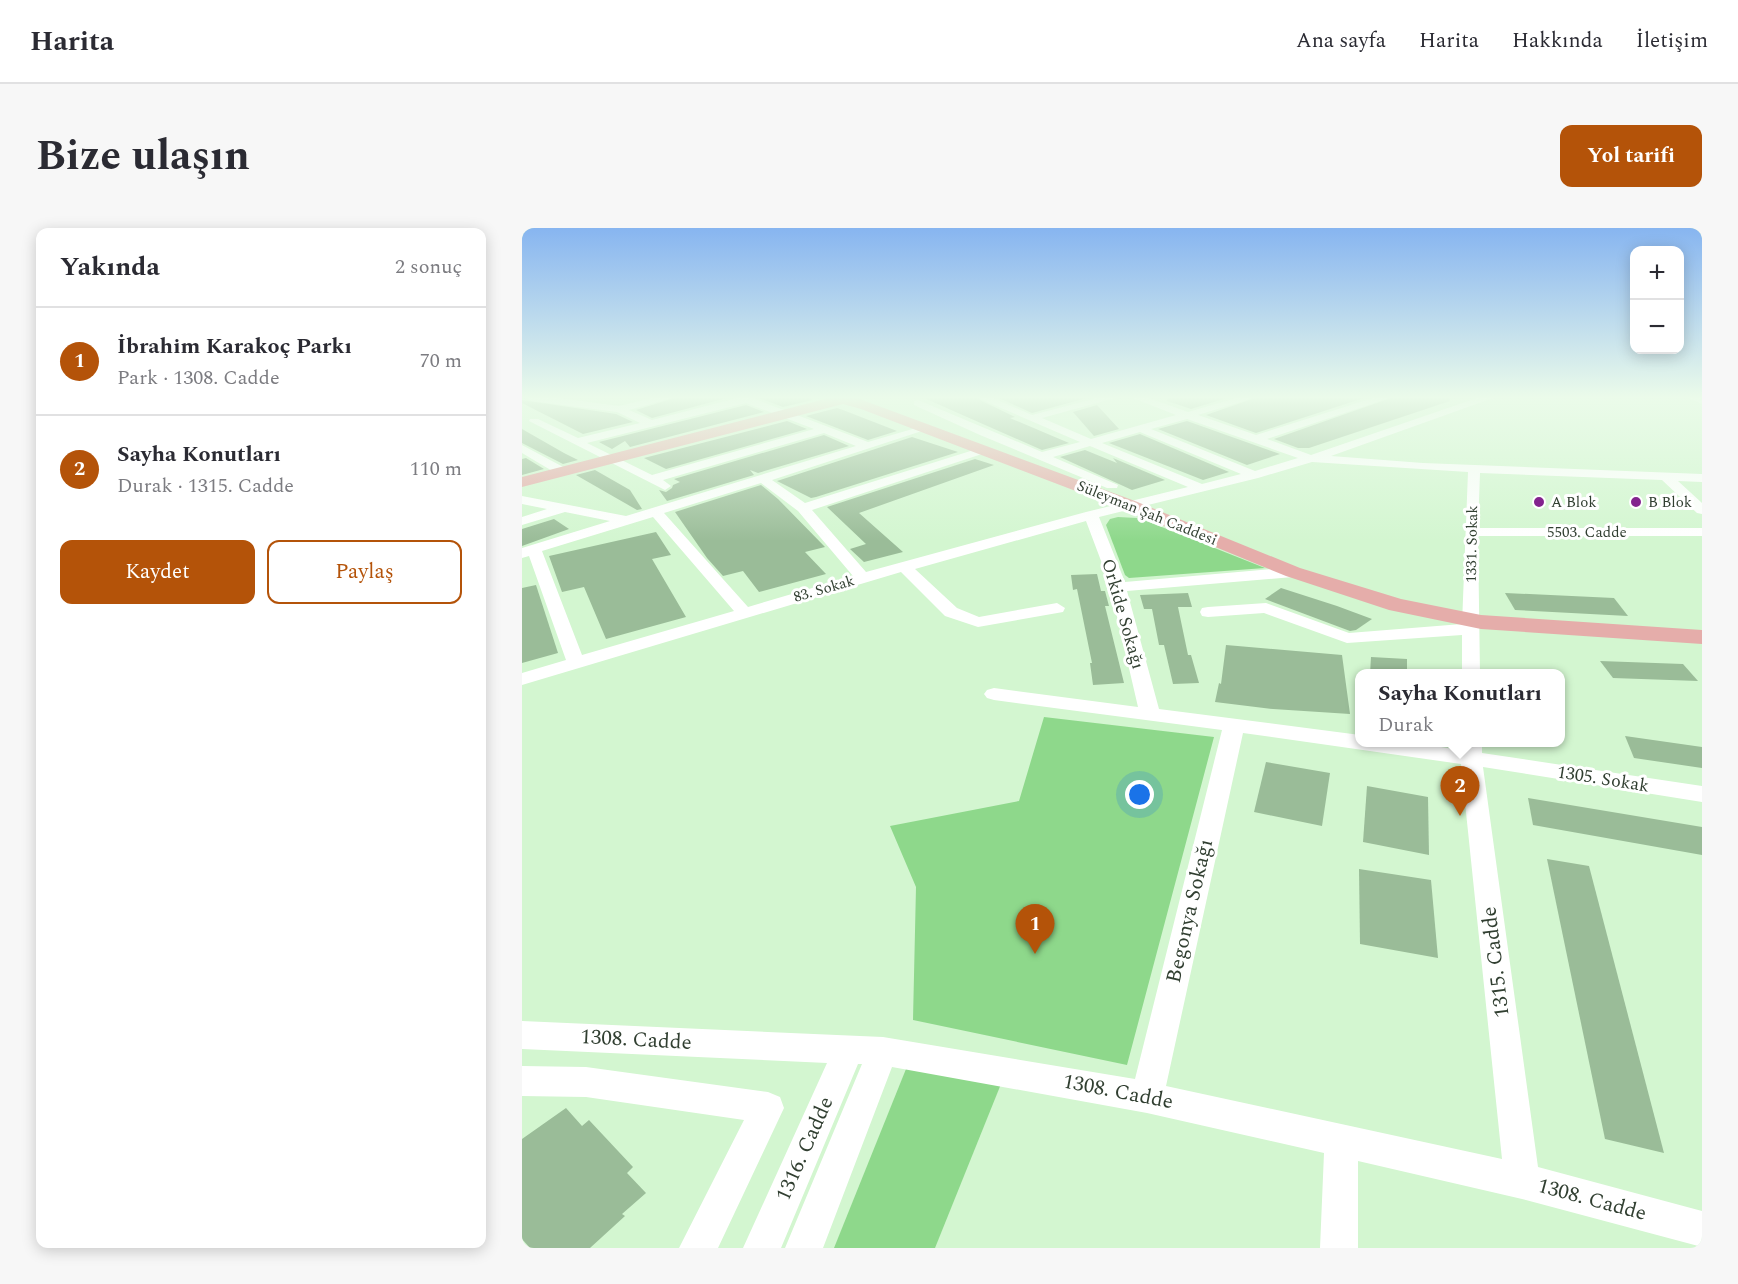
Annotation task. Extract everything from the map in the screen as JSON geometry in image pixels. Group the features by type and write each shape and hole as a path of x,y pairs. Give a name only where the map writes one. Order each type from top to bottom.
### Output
{"main road":[{"path":"522,482 664,446"},
{"name":"Süleyman Şah Caddesi","path":"972,446 1129,505 1293,572 1301,580 1388,611 1579,641 1702,648"},
{"name":"Süleyman Şah Caddesi","path":"1471,624 1702,637"}],"street":[{"path":"540,446 562,472"},
{"path":"585,446 691,500"},
{"path":"652,479 769,446"},
{"path":"576,663 528,551 867,446"},
{"path":"1016,446 1112,485"},
{"path":"1043,456 1081,446"},
{"path":"1097,446 1198,487"},
{"path":"1183,446 1254,474"},
{"path":"1275,446 1310,458 1333,462 1702,478"},
{"name":"83. Sokak","path":"522,679 863,578 1353,446"},
{"path":"803,508 984,450"},
{"name":"1331. Sokak","path":"1471,624 1474,469"},
{"path":"1665,476 1702,510"},
{"path":"762,478 803,508 863,578"},
{"path":"522,500 625,520"},
{"path":"522,521 565,508"},
{"path":"655,511 744,612"},
{"name":"Orkide Sokağı","path":"1091,515 1118,587 1150,714"},
{"name":"5503. Cadde","path":"1471,532 1702,532"},
{"path":"904,567 951,612 978,622 1056,608"},
{"path":"1118,587 1293,572"},
{"path":"1208,612 1266,608 1347,638 1471,624 1471,669"},
{"name":"1305. Sokak","path":"994,694 1355,741"},
{"name":"Begonya Sokağı","path":"1147,1097 1234,726"},
{"name":"1305. Sokak","path":"1422,747 1471,751 1702,794"},
{"name":"1315. Cadde","path":"1471,751 1522,1181"},
{"name":"1308. Cadde","path":"522,1035 883,1050 1147,1097 1522,1181 1702,1229"},
{"name":"1316. Cadde","path":"762,1248 849,1049"},
{"name":"1316. Cadde","path":"804,1248 883,1050"},
{"path":"522,1081 586,1082 768,1108 698,1248"},
{"path":"1339,1248 1341,1141"}],"green space":[{"path":"1137,518 1149,522 1265,568 1129,578 1125,575 1106,525 1110,519"},
{"path":"1044,717 1214,737 1127,1065 913,1020 916,887 890,826 1019,801"},
{"path":"908,1064 1003,1079 935,1248 834,1248"}],"building":[{"path":"527,446 551,446 578,460 563,464"},
{"path":"692,446 748,446 666,469 644,458"},
{"path":"788,446 849,446 758,473 750,470 754,475 667,501 659,490 666,492 680,482 674,479"},
{"path":"886,446 938,446 958,452 811,498 777,481"},
{"path":"1032,446 1059,446 1042,450"},
{"path":"1116,446 1167,446 1229,472 1203,480"},
{"path":"1199,446 1256,446 1280,454 1247,465"},
{"path":"1292,446 1316,446 1309,448"},
{"path":"1085,450 1117,463 1113,458 1165,480 1132,490 1060,457"},
{"path":"526,458 544,469 522,475 522,459"},
{"path":"975,459 994,465 859,513 903,552 864,562 850,549 866,544 827,507"},
{"path":"595,470 630,490 642,509 637,510 576,475"},
{"path":"761,485 825,547 805,552 826,574 759,592 743,571 723,576 707,558 675,512"},
{"path":"554,519 569,529 522,546 522,529"},
{"path":"656,532 671,555 652,559 686,617 606,639 584,587 562,592 549,556"},
{"path":"1097,574 1101,591 1105,591 1109,606 1105,606 1124,683 1093,685 1090,663 1092,663 1077,589 1073,590 1071,575"},
{"path":"536,585 558,653 522,663 522,588"},
{"path":"1281,588 1372,619 1356,630 1350,631 1265,599"},
{"path":"1188,593 1192,607 1178,607 1188,655 1191,655 1199,683 1173,684 1164,645 1159,645 1152,609 1144,609 1140,595"},
{"path":"1505,593 1614,598 1628,616 1515,610"},
{"path":"1226,645 1342,655 1350,714 1273,709 1215,702 1219,683 1221,684"},
{"path":"1371,657 1407,659 1407,669 1370,669"},
{"path":"1600,661 1683,664 1698,681 1613,678"},
{"path":"1625,736 1702,747 1702,768 1634,758"},
{"path":"1266,762 1330,773 1322,826 1254,812"},
{"path":"1367,786 1428,797 1429,855 1363,842"},
{"path":"1528,798 1702,827 1702,855 1533,825"},
{"path":"1547,859 1589,866 1664,1153 1605,1139"},
{"path":"1359,869 1431,880 1438,958 1360,944"},
{"path":"566,1108 582,1126 589,1120 633,1167 627,1173 646,1193 622,1214 625,1216 590,1248 530,1248 522,1239 522,1139"}],"place":[{"name":"A Blok","path":"1539,502"},
{"name":"B Blok","path":"1636,502"},
{"name":"Sayha Konutları","path":"1460,816"},
{"name":"İbrahim Karakoç Parkı","path":"1035,954"}]}
